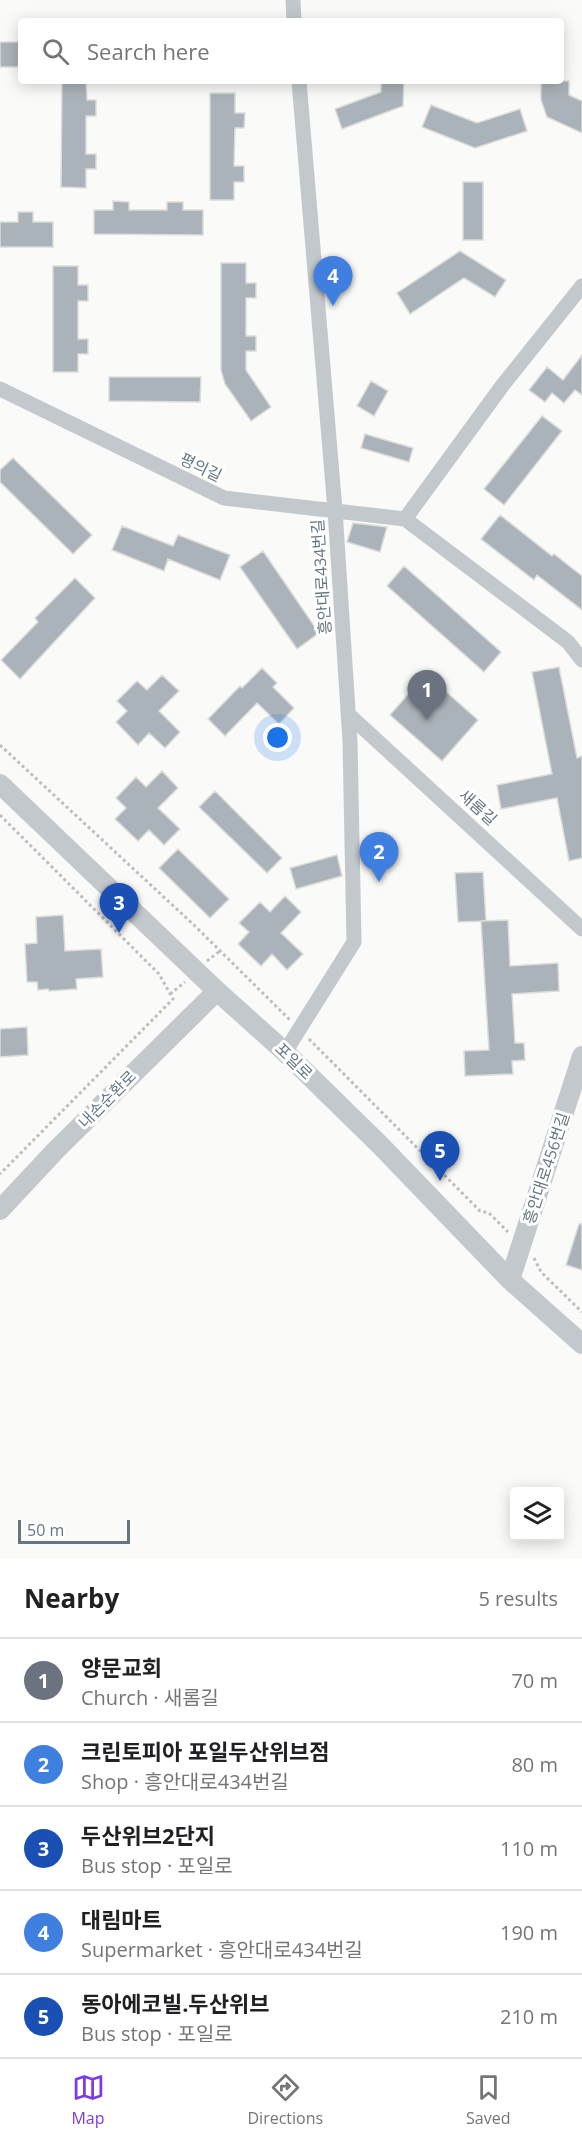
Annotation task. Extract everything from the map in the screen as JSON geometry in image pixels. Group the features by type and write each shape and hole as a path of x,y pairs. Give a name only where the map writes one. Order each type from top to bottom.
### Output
{"street":[{"path":"293,0 294,18"},
{"name":"흥안대로434번길","path":"285,1052 354,942 348,714 335,510 299,84"},
{"path":"405,519 502,386 579,291"},
{"name":"평의길","path":"0,389 224,498 405,519 568,642 582,660"},
{"name":"새롬길","path":"348,714 582,928"},
{"name":"포일로","path":"0,784 217,991 285,1052 388,1154 510,1281 582,1344"},
{"name":"내손순환로","path":"0,1210 56,1150 217,991"},
{"name":"흥안대로456번길","path":"510,1281 582,1056"}],"path":[{"path":"0,745 195,926 480,1211 489,1213 535,1258 540,1272 582,1312"},
{"path":"0,815 159,974 173,999 0,1174"}],"building":[{"path":"0,42 18,42 18,67 0,67"},
{"path":"564,81 569,81 569,95 582,101 582,133 547,117 541,100 541,84 564,84"},
{"path":"62,84 86,84 87,100 96,100 96,116 86,116 86,154 96,154 96,169 86,169 86,188 61,187"},
{"path":"381,84 404,84 403,106 342,129 335,109 381,92"},
{"path":"210,93 235,93 235,113 245,113 244,128 235,128 234,166 244,166 244,182 234,182 234,200 210,200"},
{"path":"431,105 477,123 520,109 527,131 475,148 422,127"},
{"path":"463,182 483,182 483,240 463,240"},
{"path":"113,201 129,202 129,210 167,210 167,202 183,202 183,210 203,210 203,235 94,234 94,210 113,210"},
{"path":"18,212 33,212 33,222 53,222 53,247 0,247 0,222 18,222"},
{"path":"460,251 506,280 495,297 464,278 410,314 397,293"},
{"path":"221,263 246,263 246,283 256,283 256,298 246,298 246,336 256,336 256,351 246,351 246,370 271,407 251,421 225,384 221,370"},
{"path":"53,266 78,266 78,285 88,285 88,301 78,301 78,339 88,339 88,354 78,354 78,372 53,372"},
{"path":"582,355 582,395 575,390 564,403 552,393 545,402 529,390 547,367 563,380"},
{"path":"109,377 201,377 200,402 109,401"},
{"path":"371,381 388,391 374,416 357,406"},
{"path":"542,416 562,431 504,505 484,489"},
{"path":"365,434 413,448 409,462 361,448"},
{"path":"13,458 92,535 73,554 0,482 0,470"},
{"path":"500,515 552,556 554,554 582,576 582,610 537,575 534,580 481,539"},
{"path":"353,523 387,527 380,552 347,542"},
{"path":"122,526 173,546 178,535 230,555 220,580 168,559 164,571 112,550"},
{"path":"263,551 319,633 297,649 240,567"},
{"path":"404,566 501,652 484,672 387,586"},
{"path":"75,578 95,598 20,679 1,660 38,622 35,618"},
{"path":"559,667 577,758 582,756 582,858 569,861 557,798 501,809 497,785 552,774 532,672"},
{"path":"262,668 277,683 273,687 294,708 279,724 257,703 225,736 208,719 240,686 242,688"},
{"path":"426,674 478,720 442,761 390,715"},
{"path":"162,675 179,691 159,711 180,732 165,748 149,733 138,745 116,722 127,711 117,701 137,681 147,690"},
{"path":"162,771 178,788 158,808 180,829 164,845 149,830 138,841 115,819 126,808 116,798 136,777 146,787"},
{"path":"215,791 282,858 267,873 199,807"},
{"path":"178,849 229,899 210,918 159,868"},
{"path":"337,855 342,876 296,889 290,868"},
{"path":"483,872 486,921 458,922 455,873"},
{"path":"285,896 301,912 281,933 303,954 287,970 272,954 261,966 238,944 249,932 239,923 260,902 270,912"},
{"path":"63,915 65,951 101,949 103,977 76,979 77,989 38,990 37,982 27,982 25,944 37,943 36,917"},
{"path":"508,920 510,966 558,963 559,991 512,994 515,1043 524,1043 525,1060 512,1061 513,1074 465,1076 464,1051 489,1050 481,921"},
{"path":"27,1027 28,1055 0,1057 0,1029"},
{"path":"579,1224 582,1224 582,1270 566,1265"}],"place":[{"name":"대림마트","path":"333,306"},
{"name":"양문교회","path":"427,720"},
{"name":"크린토피아 포일두산위브점","path":"379,882"},
{"name":"두산위브2단지","path":"119,933"},
{"name":"동아에코빌.두산위브","path":"440,1181"}]}
